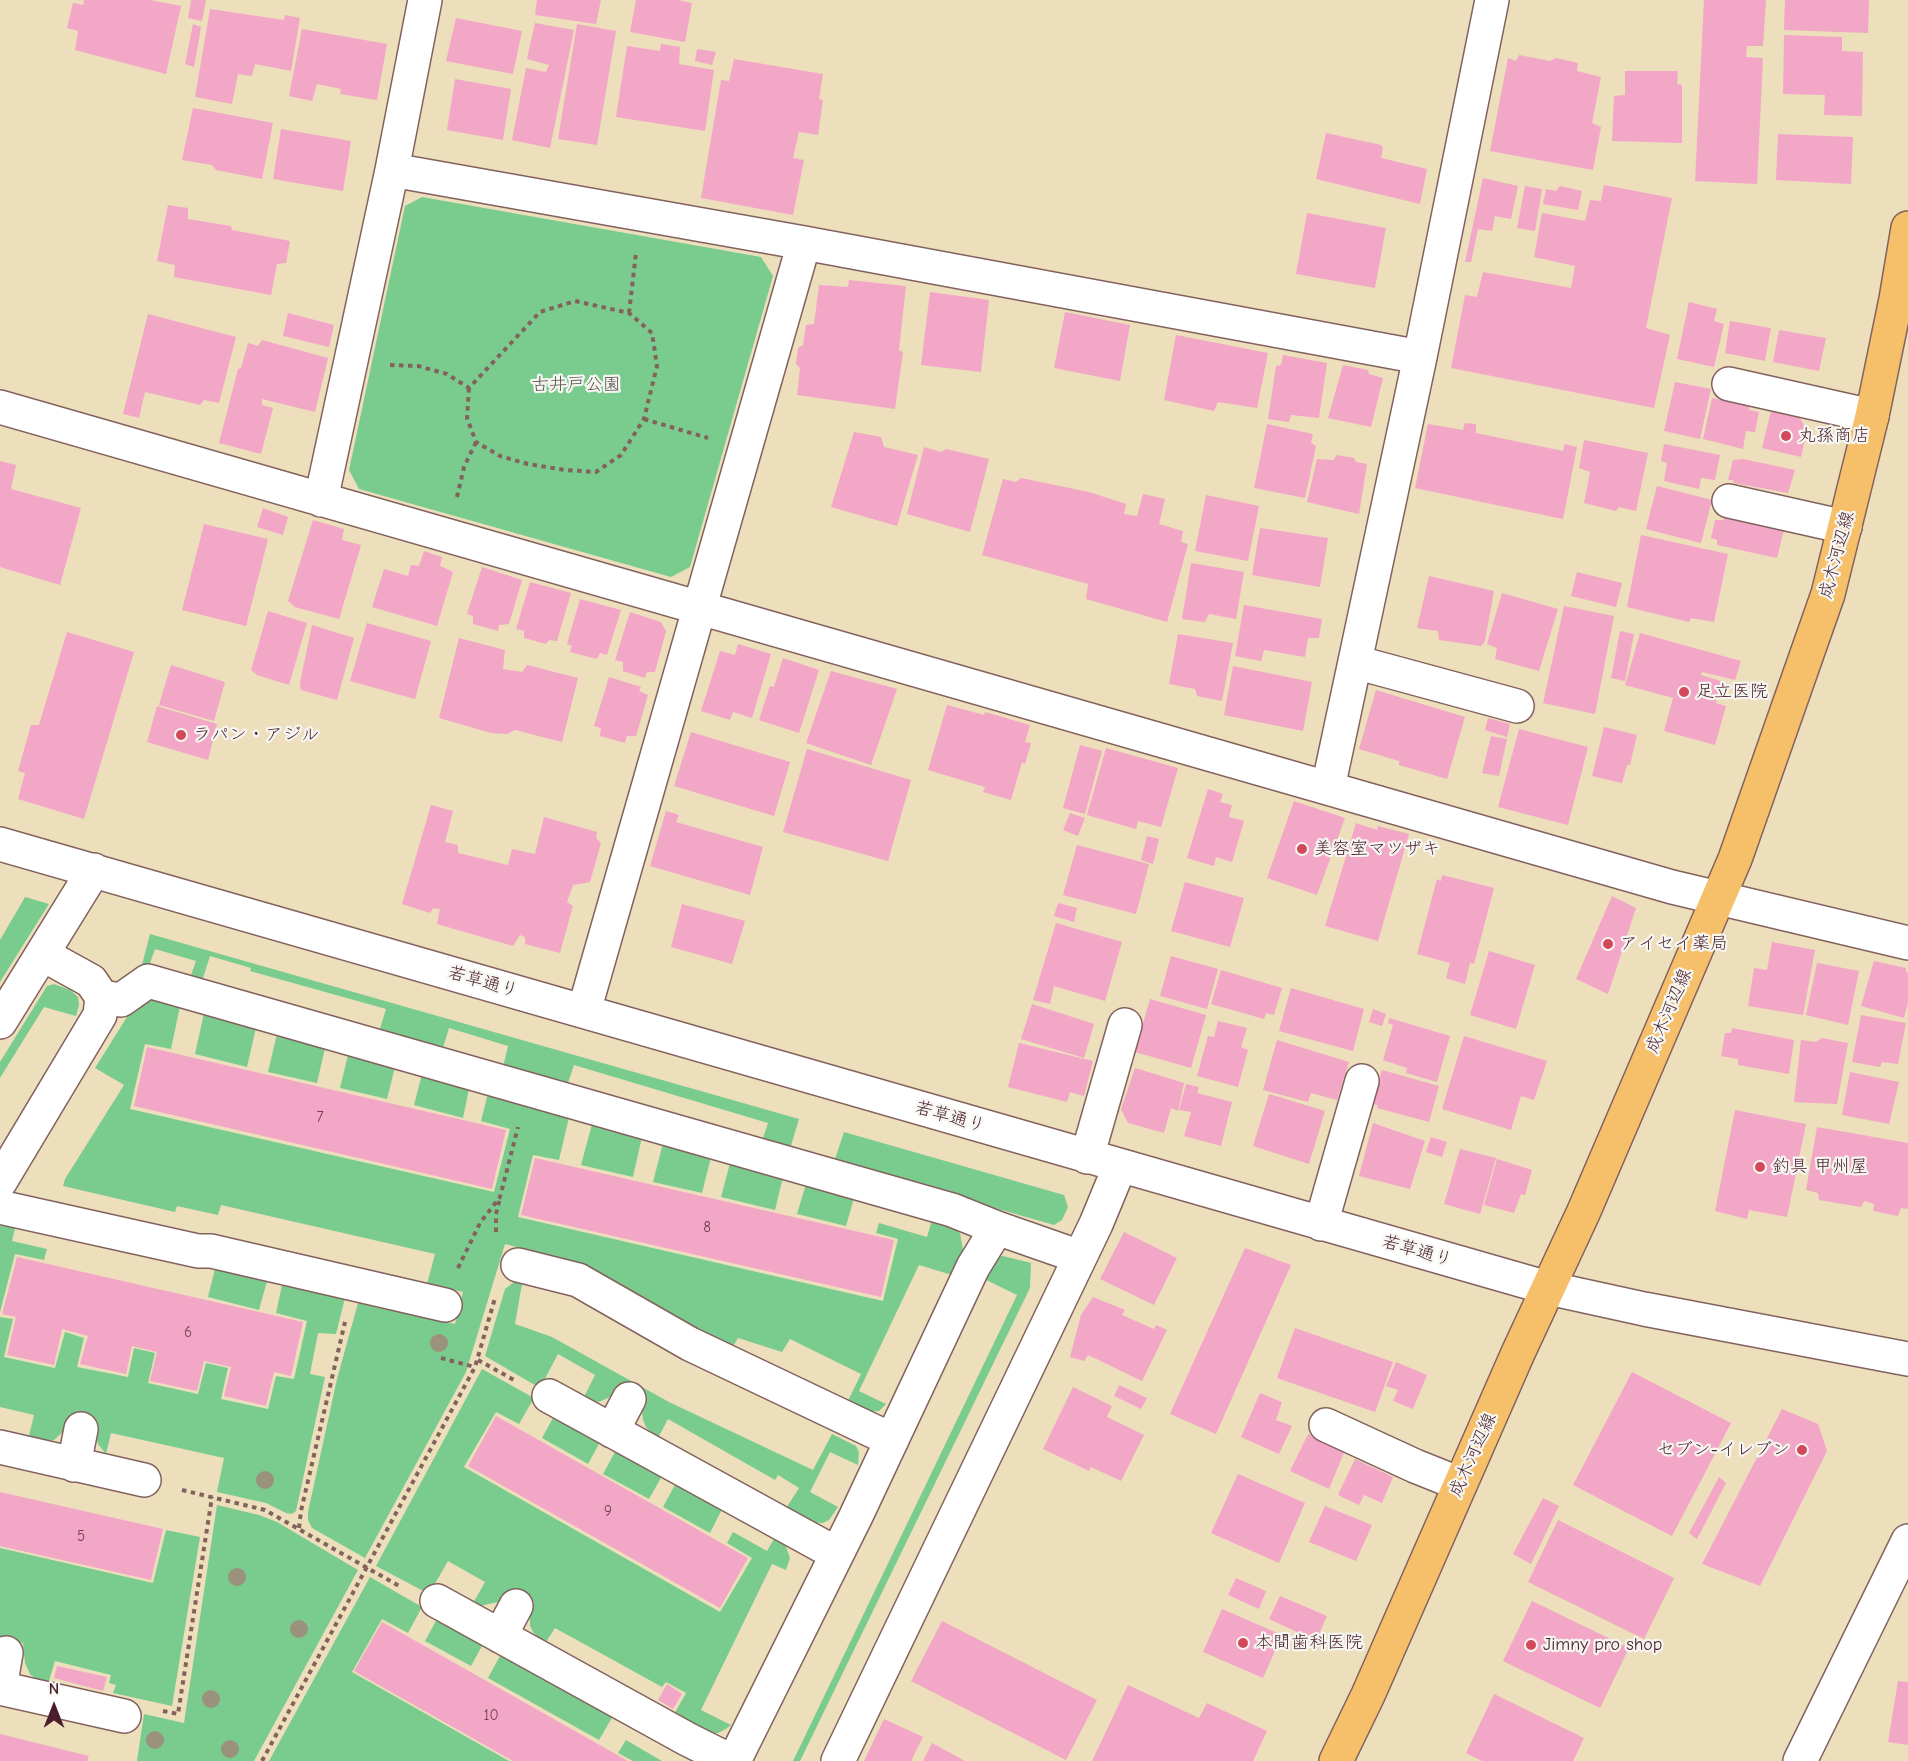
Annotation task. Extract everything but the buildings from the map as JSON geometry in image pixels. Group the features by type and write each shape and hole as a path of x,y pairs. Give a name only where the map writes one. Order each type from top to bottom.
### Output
{"main road":[{"name":"成木河辺線","path":"1336,1761 1368,1695 1460,1484 1584,1211 1735,859 1828,594 1872,416 1906,264 1908,228"}],"street":[{"path":"321,500 392,170 425,0"},
{"path":"1328,788 1420,357 1492,0"},
{"path":"392,170 804,243 1420,357"},
{"path":"584,1011 804,243"},
{"path":"1730,384 1872,416"},
{"path":"0,407 1672,887 1908,943"},
{"path":"1730,501 1845,527"},
{"path":"1355,662 1517,706"},
{"name":"若草通り","path":"0,844 1548,1288 1644,1309 1908,1359"},
{"path":"0,1022 94,870"},
{"path":"0,1182 100,1016 102,997 91,981 42,954"},
{"path":"102,997 121,1000 148,981 952,1210 1080,1257"},
{"path":"1087,1157 1125,1025"},
{"path":"1321,1224 1362,1081"},
{"path":"838,1761 1080,1257 1120,1166"},
{"path":"0,1208 445,1305"},
{"path":"437,1601 687,1739 733,1761 837,1554 972,1267 997,1228"},
{"path":"518,1265 578,1280 690,1344 892,1440"},
{"path":"549,1396 837,1554"},
{"path":"612,1431 629,1399"},
{"path":"1326,1425 1460,1484"},
{"path":"75,1464 81,1429"},
{"path":"0,1447 144,1480"},
{"path":"1800,1761 1908,1541"},
{"path":"500,1636 516,1606"},
{"path":"6,1653 0,1688 124,1716"}],"path":[{"path":"629,313 643,214"},
{"path":"575,301 629,313 652,333 657,366 644,419 621,455 596,472 528,464 500,456 476,442 467,418 469,388 540,312 575,301"},
{"path":"351,359 372,364 418,366 447,374 469,388"},
{"path":"644,419 745,451"},
{"path":"455,537 457,493 464,467 476,442"},
{"path":"445,1305 452,1280 480,1223 500,1197 527,1089"},
{"path":"262,1761 475,1367 507,1262 518,1265"},
{"path":"299,1528 332,1374 355,1284"},
{"path":"441,1358 475,1367"},
{"path":"144,1480 265,1510 426,1600 437,1601"},
{"path":"159,1709 178,1714 212,1497"}],"green space":[{"name":"古井戸公園","path":"422,197 761,257 773,276 690,567 671,577 359,489 349,470 405,206"},
{"path":"25,897 49,904 0,982 0,940"},
{"path":"150,934 799,1119 790,1149 762,1141 768,1123 574,1065 567,1086 503,1067 508,1046 449,1028 442,1051 379,1032 386,1009 250,971 251,968 210,956 202,981 190,978 196,961 155,949 149,966 142,965"},
{"path":"54,984 70,990 78,997 79,1005 76,1016 44,1007 0,1078 0,1062 47,986"},
{"path":"151,999 180,1006 171,1049 145,1044 130,1109 494,1192 510,1129 481,1121 488,1093 569,1117 559,1160 533,1155 518,1217 883,1301 898,1239 876,1233 879,1223 927,1237 932,1220 953,1227 960,1233 963,1250 952,1275 919,1265 859,1391 886,1404 879,1411 867,1412 847,1403 861,1374 790,1339 782,1352 738,1338 732,1348 693,1331 580,1263 505,1244 466,1372 365,1558 312,1528 308,1520 337,1379 358,1303 455,1324 463,1292 427,1284 435,1254 221,1205 218,1215 177,1206 175,1212 63,1186 65,1179 124,1085 95,1068 132,1009 138,1002"},
{"path":"204,1013 256,1028 247,1067 195,1054"},
{"path":"277,1034 325,1048 317,1083 268,1072"},
{"path":"348,1055 395,1067 387,1099 340,1088"},
{"path":"422,1074 469,1089 463,1118 414,1105"},
{"path":"592,1124 642,1137 633,1177 581,1165"},
{"path":"844,1132 1064,1195 1068,1207 1062,1220 1054,1225 834,1162"},
{"path":"663,1143 711,1157 702,1193 653,1182"},
{"path":"730,1163 783,1177 775,1210 721,1197"},
{"path":"806,1184 854,1198 846,1226 797,1214"},
{"path":"16,1224 12,1241 47,1249 44,1260 15,1254 0,1312 0,1226"},
{"path":"1003,1256 1031,1263 1030,1288 800,1761 793,1761 1017,1295 978,1276 995,1257"},
{"path":"215,1269 267,1281 259,1310 208,1297"},
{"path":"514,1282 522,1284 515,1324 552,1337 669,1402 813,1470 832,1434 856,1446 859,1452 858,1465 830,1452 810,1492 838,1507 829,1520 823,1523 808,1522 785,1510 799,1488 778,1475 775,1480 668,1419 657,1440 643,1420 642,1412 647,1396 623,1383 612,1396 599,1402 591,1401 583,1399 595,1375 558,1354 540,1388 485,1356 505,1289"},
{"path":"282,1285 345,1298 336,1334 318,1333 310,1374 325,1377 296,1511 292,1514 266,1503 217,1492 224,1458 111,1433 106,1454 98,1444 97,1423 71,1415 66,1429 54,1440 28,1440 34,1415 0,1407 0,1317 13,1319 4,1357 55,1368 65,1332 84,1338 77,1367 128,1377 134,1348 155,1353 148,1383 198,1394 206,1363 228,1368 221,1399 268,1409 276,1376 294,1379 307,1321 276,1313"},
{"path":"482,1369 534,1398 519,1424 496,1412 464,1467 720,1612 752,1558 727,1543 733,1532 767,1551 775,1537 785,1544 790,1558 786,1570 772,1564 701,1710 731,1725 726,1729 718,1733 707,1733 673,1716 686,1693 666,1682 662,1687 555,1628 544,1645 530,1626 534,1602 510,1589 498,1602 475,1607 472,1605 485,1582 448,1561 429,1594 376,1566"},
{"path":"554,1416 600,1442 588,1464 542,1438"},
{"path":"616,1450 662,1476 649,1499 603,1474"},
{"path":"676,1483 722,1509 710,1533 663,1507"},
{"path":"217,1505 259,1515 277,1522 358,1570 254,1761 137,1761 144,1714 184,1723"},
{"path":"166,1530 200,1537 172,1706 113,1693 116,1685 109,1683 111,1675 55,1661 48,1684 38,1681 30,1674 25,1663 23,1643 0,1638 0,1548 153,1583"},
{"path":"370,1577 422,1607 408,1633 382,1619 352,1672 509,1761 269,1761"},
{"path":"437,1619 483,1644 471,1666 425,1641"},
{"path":"501,1654 613,1716 599,1740 488,1678"},
{"path":"626,1740 662,1761 633,1761 618,1753"}],"place":[{"name":"丸孫商店","path":"1786,436"},
{"name":"足立医院","path":"1684,692"},
{"name":"ラパン・アジル","path":"181,735"},
{"name":"美容室マツザキ","path":"1302,849"},
{"name":"アイセイ薬局","path":"1608,944"},
{"name":"釣具 甲州屋","path":"1760,1167"},
{"name":"セブン-イレブン","path":"1802,1450"},
{"name":"本間歯科医院","path":"1243,1643"},
{"name":"Jimny pro shop","path":"1531,1645"}]}
